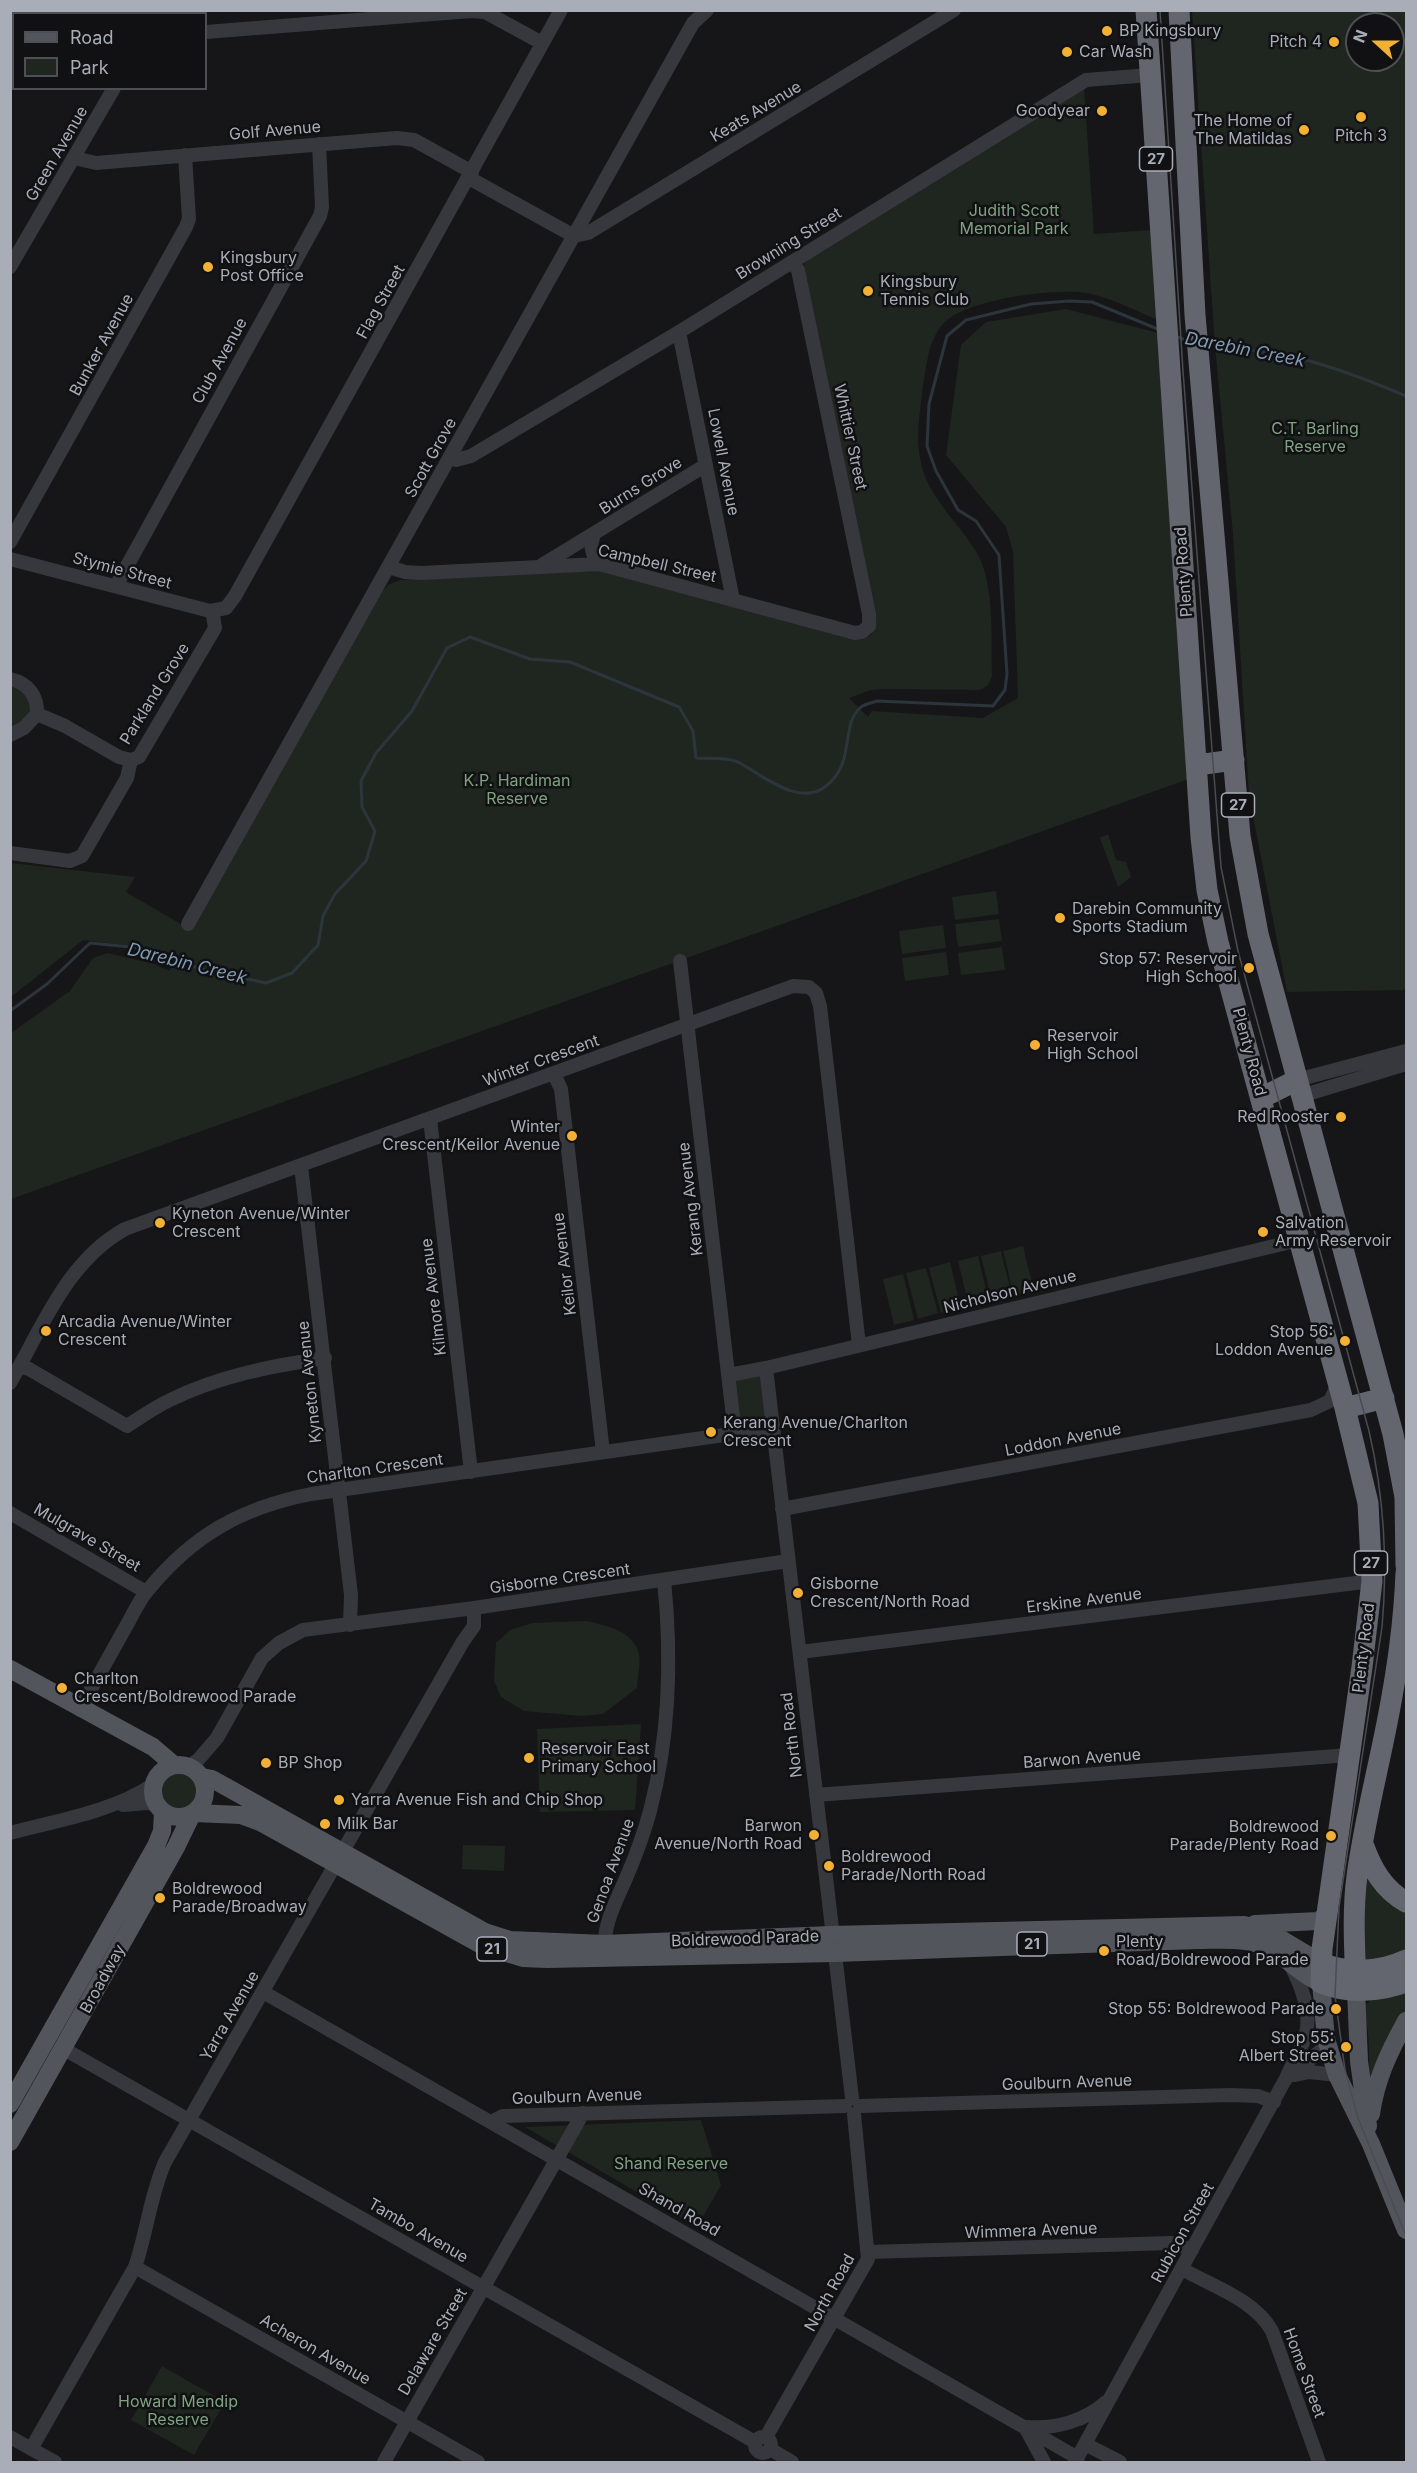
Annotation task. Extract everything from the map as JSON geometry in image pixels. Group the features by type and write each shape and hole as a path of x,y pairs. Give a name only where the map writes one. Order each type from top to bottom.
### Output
{"highway":[{"name":"Plenty Road","path":"1146,10 1207,890 1218,942 1345,1408 1368,1503 1371,1581 1365,1643 1321,1973"},
{"name":"Plenty Road","path":"1179,10 1195,315 1240,836 1258,934 1393,1434 1405,1497 1407,1566"},
{"path":"1197,765 1234,760"},
{"path":"1261,1098 1299,1088"},
{"path":"1345,1408 1384,1398"},
{"name":"Plenty Road","path":"1356,1980 1354,1911 1362,1840 1387,1724 1407,1573"},
{"path":"1365,1643 1398,1652"},
{"path":"1362,1840 1371,1865 1380,1879 1392,1893 1407,1902"},
{"name":"21","path":"1356,1980 1407,1960"},
{"name":"21","path":"1321,1973 1384,1988 1407,1982"}],"main road":[{"path":"10,29 12,23"},
{"name":"Boldrewood Parade","path":"10,1669 153,1747 191,1771 212,1779 266,1818 339,1858 485,1932 510,1940 604,1951 1024,1938 1244,1925 1266,1930 1321,1973"},
{"name":"Boldrewood Parade","path":"78,1707 138,1746 148,1757 155,1781"},
{"path":"160,1808 153,1794 155,1781 164,1770 191,1771 205,1788 204,1799 193,1813"},
{"name":"21","path":"160,1808 177,1817 193,1813"},
{"name":"Broadway","path":"10,2104 156,1846 162,1831 160,1808"},
{"name":"Boldrewood Parade","path":"193,1813 266,1818"},
{"name":"Broadway","path":"10,2142 64,2049 193,1813"},
{"path":"1244,1925 1318,1921 1327,1915"},
{"name":"Boldrewood Parade","path":"1024,1938 1245,1941 1272,1949 1304,1975 1321,1973"},
{"path":"93,1958 114,1957"},
{"name":"Plenty Road","path":"1321,1973 1327,2043 1337,2075 1370,2136 1407,2230"},
{"name":"Plenty Road","path":"1356,1980 1359,2061 1370,2136"},
{"path":"1370,2136 1377,2081 1388,2053 1407,2021"}],"street":[{"path":"207,32 471,10 485,12 542,43"},
{"name":"Flag Street","path":"226,608 235,596 561,10"},
{"name":"Scott Grove","path":"188,924 693,23 707,10"},
{"name":"Keats Avenue","path":"574,236 588,233 616,217 954,10"},
{"name":"Browning Street","path":"451,458 456,460 471,456 679,332 1086,80 1150,75"},
{"name":"Green Avenue","path":"10,267 113,90"},
{"name":"Golf Avenue","path":"74,158 96,163 397,138 414,140 574,236"},
{"name":"Club Avenue","path":"116,586 320,216 322,207 319,144"},
{"name":"Bunker Avenue","path":"10,542 186,227 189,219 185,155"},
{"name":"Whittier Street","path":"792,262 798,270 870,621"},
{"name":"Lowell Avenue","path":"679,332 734,600"},
{"name":"Burns Grove","path":"540,566 706,465"},
{"name":"Burns Grove","path":"594,535 592,548 599,564"},
{"name":"Stymie Street","path":"10,559 210,611 226,608"},
{"name":"Campbell Street","path":"389,567 405,572 421,573 599,564 855,633 862,632 869,626 870,621"},
{"name":"Parkland Grove","path":"10,853 70,861 82,856 127,778 131,760 139,757 215,628 210,611"},
{"path":"10,679 22,681 29,688 38,705 37,714 24,728 10,735"},
{"path":"37,714 65,726 119,757 131,760"},
{"name":"Kerang Avenue","path":"680,961 735,1434"},
{"name":"Winter Crescent","path":"10,1383 75,1270 90,1254 125,1229 793,986 809,987 818,997 859,1346"},
{"path":"1299,1088 1407,1052"},
{"path":"1299,1088 1407,1065"},
{"name":"Keilor Avenue","path":"555,1074 561,1089 603,1452"},
{"name":"Kilmore Avenue","path":"430,1119 471,1472"},
{"name":"Kyneton Avenue","path":"301,1166 354,1624"},
{"name":"Nicholson Avenue","path":"729,1375 1299,1240"},
{"path":"20,1366 127,1426 168,1400 207,1384 251,1370 325,1358"},
{"name":"North Road","path":"760,2449 865,2267 869,2253 766,1368"},
{"name":"Loddon Avenue","path":"782,1509 1311,1410 1330,1401 1338,1384"},
{"name":"Charlton Crescent","path":"78,1707 146,1592 185,1550 223,1524 267,1504 338,1490 773,1428"},
{"name":"Mulgrave Street","path":"10,1513 146,1592"},
{"name":"Gisborne Crescent","path":"191,1771 217,1738 262,1658 290,1636 319,1627 336,1627 469,1609 788,1561"},
{"name":"Genoa Avenue","path":"604,1951 605,1929 639,1847 657,1779 667,1713 669,1670 664,1580"},
{"name":"Erskine Avenue","path":"800,1652 1371,1581"},
{"name":"Yarra Avenue","path":"31,2449 135,2267 144,2241 154,2186 165,2162 467,1635 475,1620 469,1609"},
{"name":"Barwon Avenue","path":"816,1795 1350,1755"},
{"path":"10,1833 112,1806 139,1794 155,1781"},
{"path":"112,1806 147,1803 160,1808"},
{"name":"Rubicon Street","path":"1077,2460 1274,2102 1306,2033 1307,2016 1303,1995 1290,1964"},
{"name":"Shand Road","path":"263,1992 1025,2427 1077,2460"},
{"name":"Rubicon Street","path":"1284,2083 1294,2071 1317,2056 1327,2043"},
{"name":"Tambo Avenue","path":"64,2049 483,2287 760,2449 792,2463"},
{"path":"1284,2083 1302,2073 1337,2075"},
{"name":"Goulburn Avenue","path":"492,2122 503,2116 583,2113 1230,2095 1256,2095 1274,2102"},
{"name":"Delaware Street","path":"384,2463 583,2113"},
{"name":"Wimmera Avenue","path":"869,2253 1167,2243 1192,2250"},
{"name":"Acheron Avenue","path":"135,2267 478,2463"},
{"name":"Home Street","path":"1182,2269 1252,2308 1265,2318 1272,2331 1319,2463"},
{"name":"Rubicon Street","path":"1025,2427 1051,2427 1075,2421 1096,2410 1112,2395"},
{"path":"1025,2427 1044,2463"},
{"path":"10,2437 55,2463"},
{"path":"1086,2444 1120,2463"}],"green space":[{"name":"C.T. Barling Reserve","path":"1192,11 1406,11 1406,988 1403,990 1287,992 1249,795 1233,534 1215,346"},
{"name":"K.P. Hardiman Reserve","path":"1084,88 1094,234 1151,230 1160,321 1092,294 1059,292 1015,296 992,301 972,307 944,323 931,345 927,361 919,424 919,453 931,489 971,544 983,568 990,598 992,676 987,686 978,690 884,689 871,690 849,698 868,717 872,711 983,718 1018,698 1013,552 1006,527 946,455 961,345 986,322 1066,309 1166,335 1197,776 11,1199 11,1033 70,991 93,958 108,953 154,964 169,971 176,958 150,948 83,940 11,997 11,863 135,877 126,892 191,930 381,593 388,585 400,580 597,570 852,639 862,640 871,635 876,623 805,261"},
{"path":"11,683 31,697 35,712 11,730"},
{"path":"1108,834 1116,860 1126,862 1131,877 1118,887 1100,838"},
{"path":"996,891 999,914 955,920 952,897"},
{"path":"999,919 1002,941 958,947 955,924"},
{"path":"943,925 946,948 902,954 899,931"},
{"path":"1002,947 1005,970 961,975 958,953"},
{"path":"946,952 949,975 905,981 902,958"},
{"path":"1023,1246 1034,1291 1014,1297 1003,1251"},
{"path":"1001,1251 1012,1296 992,1301 981,1256"},
{"path":"978,1256 989,1302 969,1307 958,1261"},
{"path":"950,1262 961,1308 941,1313 929,1268"},
{"path":"926,1268 938,1313 918,1319 906,1273"},
{"path":"903,1274 914,1320 894,1325 883,1279"},
{"path":"766,1368 773,1428 735,1434 729,1375"},
{"path":"586,1621 623,1633 634,1643 640,1659 637,1688 603,1714 581,1716 524,1711 501,1697 494,1681 496,1643 510,1630 532,1623"},
{"path":"641,1724 635,1810 540,1812 537,1729"},
{"path":"178,1774 191,1780 197,1793 191,1806 178,1812 165,1806 159,1793 165,1780"},
{"path":"463,1845 505,1846 504,1871 462,1869"},
{"path":"1368,1874 1406,1912 1406,1952 1364,1962 1363,1906"},
{"path":"1406,1991 1406,2012 1371,2088 1368,2033 1363,2004 1369,2003 1369,1998"},
{"name":"Shand Reserve","path":"701,2120 721,2185 697,2227 525,2127"},
{"name":"Howard Mendip Reserve","path":"162,2366 225,2402 194,2455 131,2420"}],"waterway":[{"name":"Darebin Creek","path":"10,1011 47,984 90,943 141,948 201,969 266,983 292,973 318,945 323,916 335,894 366,861 375,831 362,807 361,781 376,753 412,711 447,648 470,637 530,659 570,662 679,707 693,731 696,758 734,760 780,787 804,793 815,792 835,777 845,756 850,725 863,706 877,701 993,706 1005,690 1007,674 999,555 976,521 958,510 936,471 927,446 929,404 947,336 966,320 1031,304 1069,301 1092,302 1160,330"},
{"name":"Darebin Creek","path":"1175,336 1188,341"},
{"name":"Darebin Creek","path":"1207,344 1302,359 1406,396"}],"tram line":[{"path":"1160,10 1183,371 1221,867 1238,951 1369,1431 1381,1504 1385,1577 1382,1627 1339,1907 1335,1996 1345,2070 1358,2118 1406,2236"}],"place":[{"name":"BP Kingsbury","path":"1107,31"},
{"name":"Pitch 4","path":"1334,42"},
{"name":"Car Wash","path":"1067,52"},
{"name":"Goodyear","path":"1102,111"},
{"name":"Pitch 3","path":"1361,117"},
{"name":"The Home of The Matildas","path":"1304,130"},
{"name":"Kingsbury Post Office","path":"208,267"},
{"name":"Kingsbury Tennis Club","path":"868,291"},
{"name":"Darebin Community Sports Stadium","path":"1060,918"},
{"name":"Stop 57: Reservoir High School","path":"1249,968"},
{"name":"Reservoir High School","path":"1035,1045"},
{"name":"Red Rooster","path":"1341,1117"},
{"name":"Winter Crescent/Keilor Avenue","path":"572,1136"},
{"name":"Kyneton Avenue/Winter Crescent","path":"160,1223"},
{"name":"Salvation Army Reservoir","path":"1263,1232"},
{"name":"Arcadia Avenue/Winter Crescent","path":"46,1331"},
{"name":"Stop 56: Loddon Avenue","path":"1345,1341"},
{"name":"Kerang Avenue/Charlton Crescent","path":"711,1432"},
{"name":"Gisborne Crescent/North Road","path":"798,1593"},
{"name":"Charlton Crescent/Boldrewood Parade","path":"62,1688"},
{"name":"Reservoir East Primary School","path":"529,1758"},
{"name":"BP Shop","path":"266,1763"},
{"name":"Yarra Avenue Fish and Chip Shop","path":"339,1800"},
{"name":"Milk Bar","path":"325,1824"},
{"name":"Barwon Avenue/North Road","path":"814,1835"},
{"name":"Boldrewood Parade/Plenty Road","path":"1331,1836"},
{"name":"Boldrewood Parade/North Road","path":"829,1866"},
{"name":"Boldrewood Parade/Broadway","path":"160,1898"},
{"name":"Plenty Road/Boldrewood Parade","path":"1104,1951"},
{"name":"Stop 55: Boldrewood Parade","path":"1336,2009"},
{"name":"Stop 55: Albert Street","path":"1346,2047"}],"park label":[{"name":"Judith Scott Memorial Park","path":"1014,220"}]}
